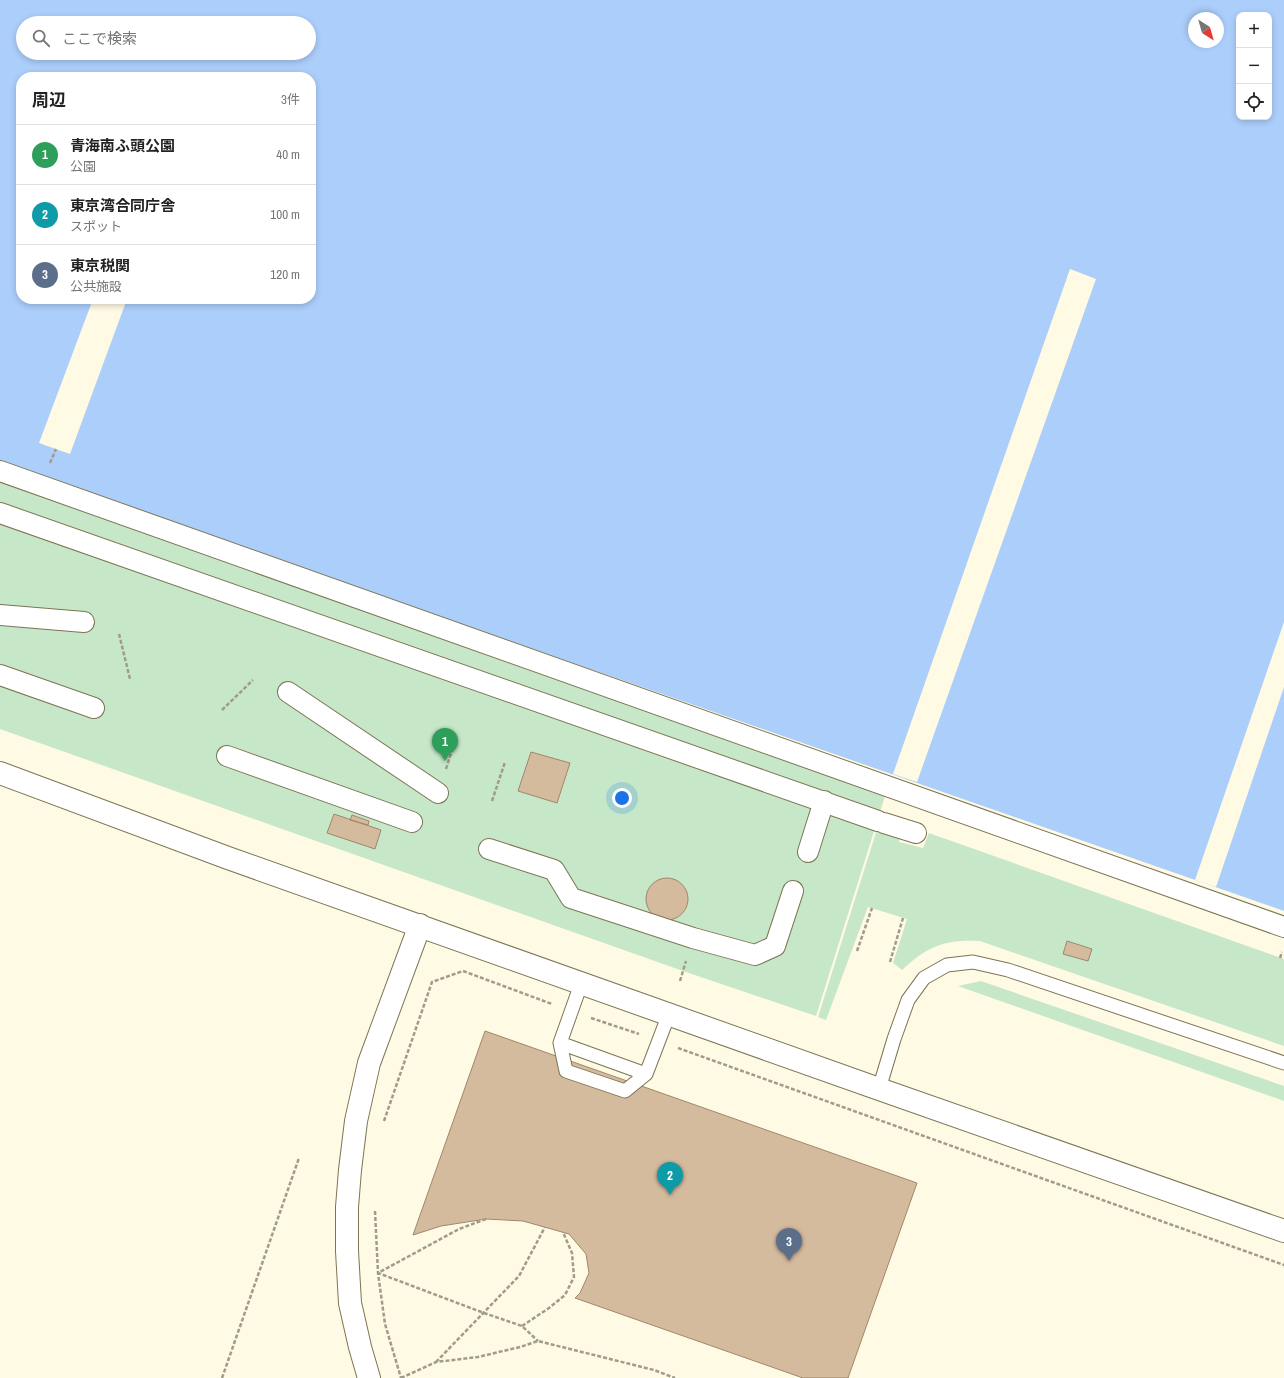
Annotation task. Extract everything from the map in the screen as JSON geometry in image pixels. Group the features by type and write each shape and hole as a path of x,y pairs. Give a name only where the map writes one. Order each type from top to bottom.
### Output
{"street":[{"path":"0,471 1284,927"},
{"path":"0,513 916,833"},
{"path":"0,615 84,622"},
{"path":"0,675 94,708"},
{"path":"288,692 438,793"},
{"path":"227,756 412,822"},
{"path":"0,773 228,858 420,925 581,984 669,1014 879,1090 1284,1231"},
{"path":"808,852 824,801"},
{"path":"489,849 554,870 571,898 693,938 755,955 775,946 793,890"},
{"path":"368,1378 350,1303 347,1251 347,1207 350,1170 356,1121 369,1063 420,925"}],"lane":[{"path":"879,1090 908,1000 924,978 947,965 973,962 1008,970 1284,1063"},
{"path":"581,984 560,1043 566,1071 625,1091 646,1074 669,1014"},
{"path":"560,1043 646,1074"}],"path":[{"path":"119,634 130,679"},
{"path":"222,710 253,680"},
{"path":"445,771 454,744"},
{"path":"492,801 505,762"},
{"path":"857,951 872,908"},
{"path":"890,962 904,918"},
{"path":"382,1126 432,982 463,971 571,1011 659,1041 1284,1265"},
{"path":"222,1378 299,1158"},
{"path":"375,1208 378,1273 385,1324 401,1378 436,1362 478,1357 538,1341"},
{"path":"378,1273 460,1229 486,1219"},
{"path":"436,1362 519,1276 545,1227"},
{"path":"522,1326 549,1308 564,1295 574,1277 572,1253 563,1232"},
{"path":"378,1273 522,1326 538,1341 654,1370 675,1378"}],"green space":[{"path":"0,469 886,793 816,1016 683,971 0,729"},
{"path":"878,826 901,832 899,842 923,848 929,833 1284,959 1284,1046 980,941 957,941 938,946 920,955 902,970 893,963 907,919 868,907 826,1020 818,1017"},
{"path":"981,981 1284,1086 1284,1101 958,986"}],"water":[{"path":"0,0 1284,0 1284,911 0,463"}],"pier":[{"path":"1070,269 1096,279 917,782 893,774"},
{"path":"91,304 125,304 70,454 39,443"},
{"path":"1284,622 1284,687 1216,887 1195,880"}],"building":[{"path":"531,752 570,763 557,803 518,791"},
{"path":"334,814 381,830 375,849 327,833"},
{"path":"352,815 369,821 368,825 350,820"},
{"path":"667,878 682,884 688,899 682,914 667,920 652,914 646,899 652,884"},
{"path":"1067,941 1092,949 1088,961 1063,954"},
{"path":"485,1031 917,1183 848,1378 803,1378 575,1298 580,1293 589,1273 586,1254 569,1234 523,1221 486,1219 441,1226 413,1235"}],"place":[{"name":"青海南ふ頭公園","path":"445,761"},
{"name":"東京湾合同庁舎","path":"670,1195"},
{"name":"東京税関","path":"789,1261"}]}
